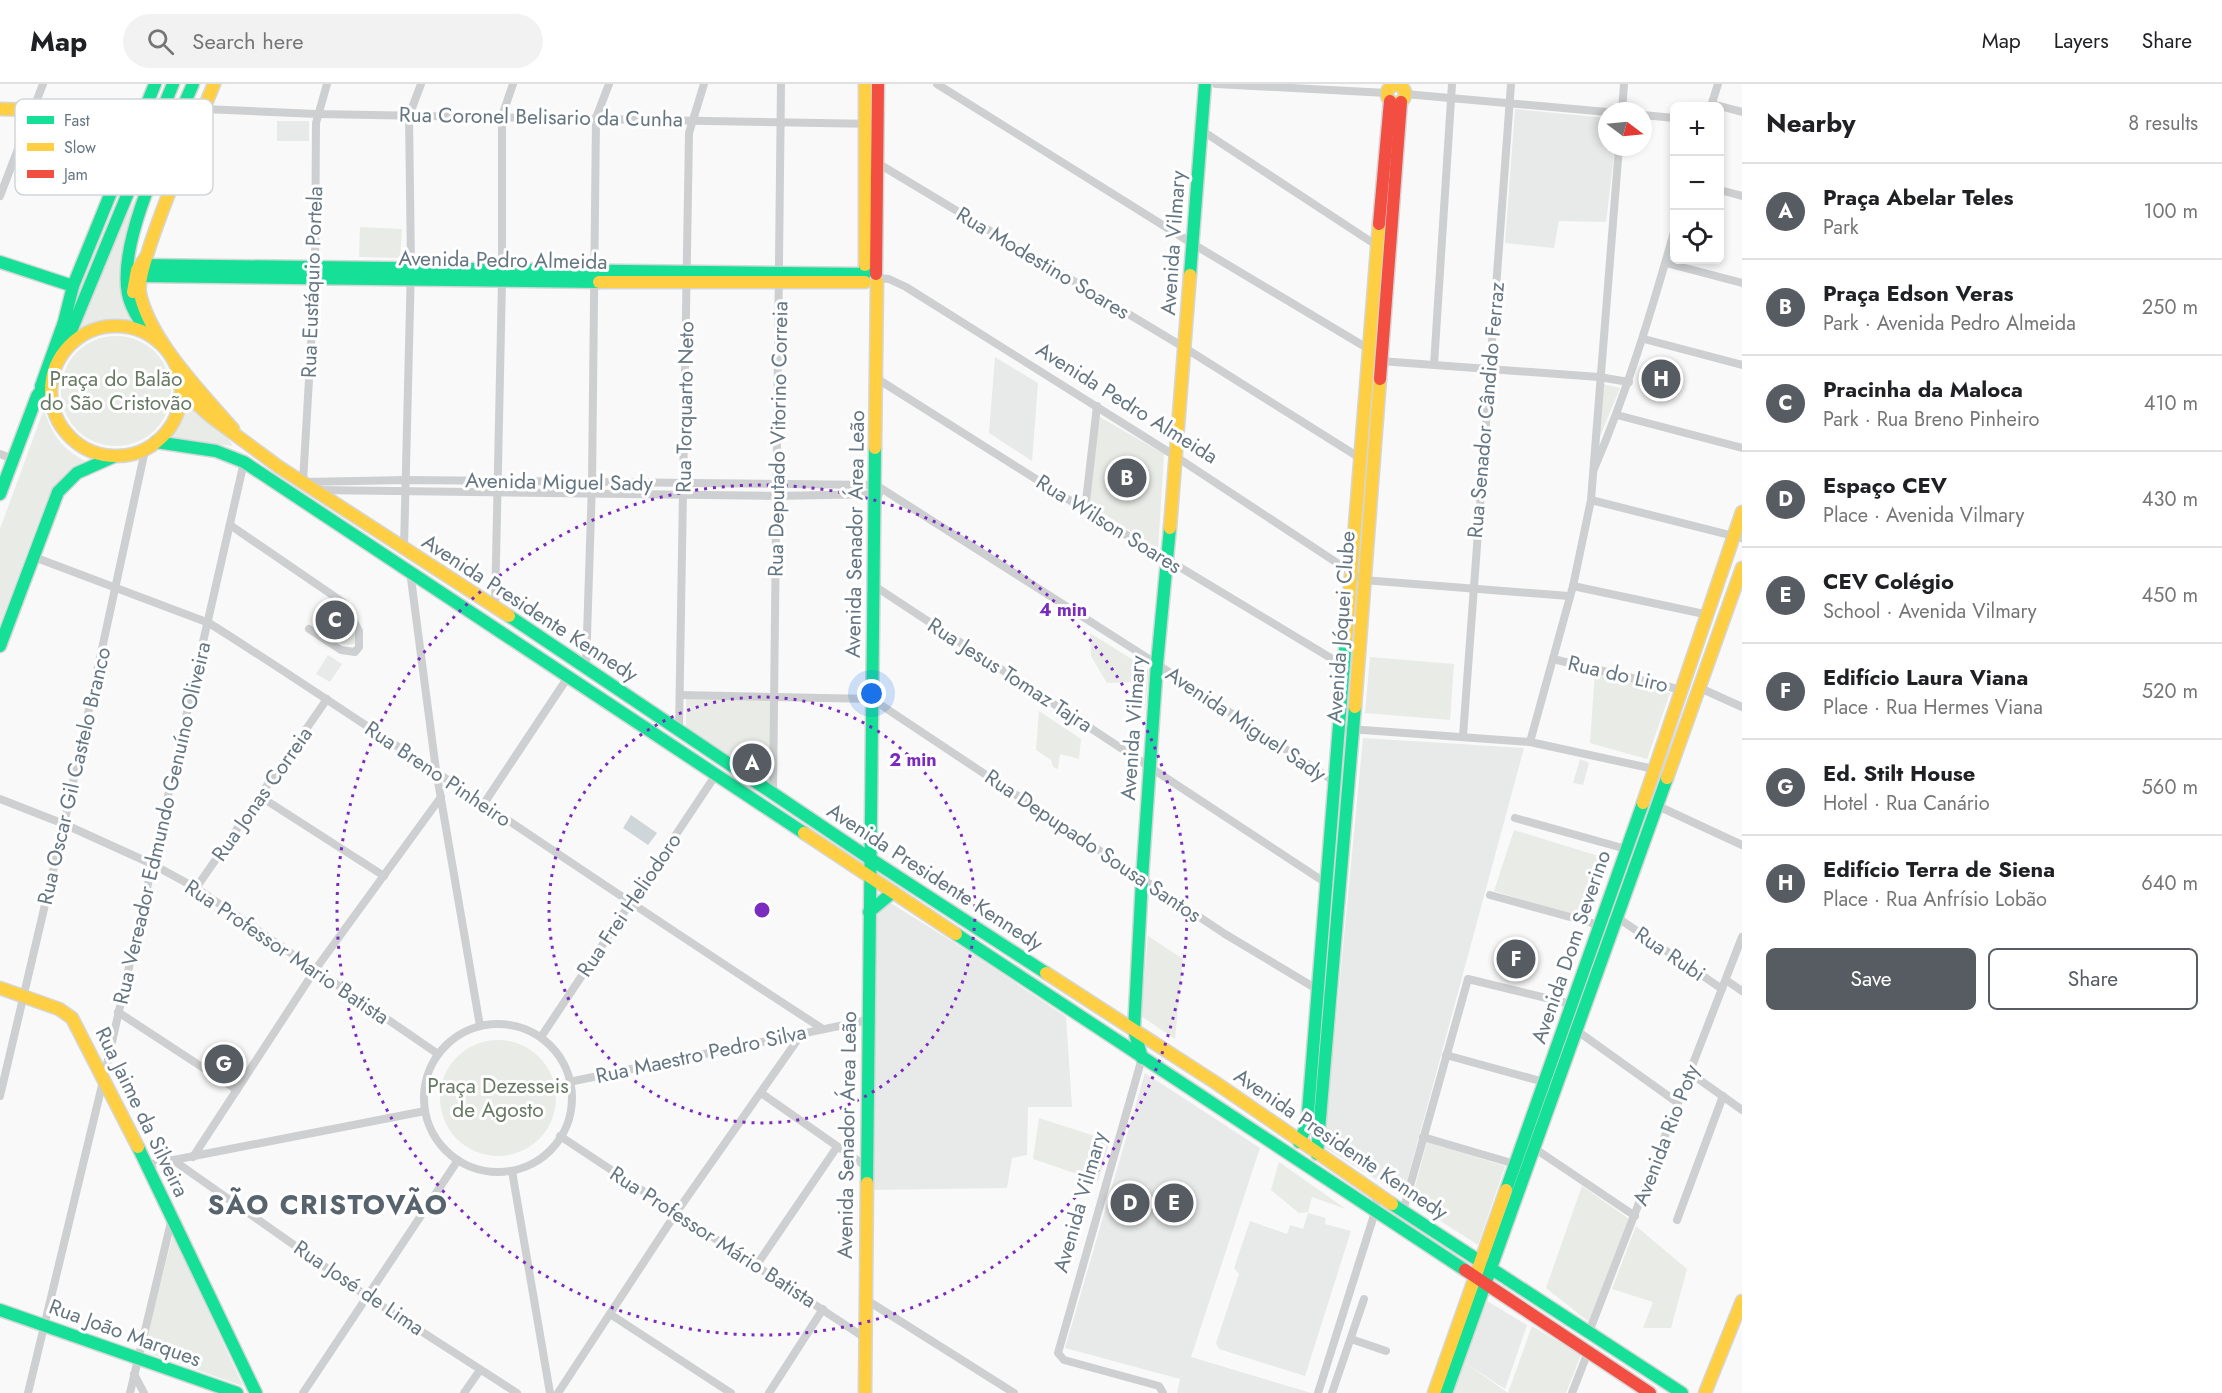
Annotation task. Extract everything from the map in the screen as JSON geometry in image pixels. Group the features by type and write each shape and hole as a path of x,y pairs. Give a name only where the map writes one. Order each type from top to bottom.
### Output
{"main road":[{"path":"149,99 155,84"},
{"path":"167,99 173,84"},
{"path":"187,99 193,84"},
{"path":"208,99 214,84"},
{"name":"Avenida Senador Área Leão","path":"865,84 879,164 872,278"},
{"name":"Avenida Senador Área Leão","path":"865,1393 869,858 873,585 878,491 872,278 872,125 878,84"},
{"name":"Avenida Vilmary","path":"1142,1058 1134,1030 1142,879 1204,84"},
{"name":"Avenida Jóquei Clube","path":"1299,1142 1307,1125 1340,728 1367,348 1376,245 1396,92"},
{"name":"Avenida Jóquei Clube","path":"1317,1154 1354,729 1396,92"},
{"path":"0,108 15,109"},
{"path":"64,322 73,286 110,195"},
{"path":"115,456 90,451 75,442 64,430 53,406 51,388 53,374 127,195"},
{"path":"0,646 46,519 64,484 77,473 115,456 137,453 156,442 168,429 177,413 181,396 179,378 166,349 134,313 126,288 127,260 135,228 148,195"},
{"path":"171,195 144,266 142,300 160,336 201,392 243,441"},
{"path":"0,494 64,322 99,249 109,238"},
{"path":"0,262 73,286"},
{"name":"Avenida Pedro Almeida","path":"144,266 315,264 502,281 595,276"},
{"path":"134,313 134,282 137,270 144,266"},
{"name":"Avenida Pedro Almeida","path":"144,266 315,277 502,267 595,276 872,278"},
{"path":"59,359 74,341 102,327 125,326 154,338"},
{"path":"37,396 53,374"},
{"name":"Avenida Presidente Kennedy","path":"179,378 198,405 243,441 303,482 586,666 679,732 1134,1030 1485,1266 1682,1393"},
{"name":"Avenida Presidente Kennedy","path":"156,442 229,454 244,462 717,773 1646,1392"},
{"path":"34,557 64,499 74,486 91,475 144,456 190,446"},
{"name":"Avenida Dom Severino","path":"1485,1266 1515,1164 1708,615 1738,537 1742,512"},
{"name":"Avenida Dom Severino","path":"1434,1393 1534,1148 1742,568"},
{"path":"869,912 893,892"},
{"name":"Rua Jaime da Silveira","path":"0,988 69,1014 104,1077 148,1165 256,1393"},
{"name":"Avenida Dom Severino","path":"1446,1393 1480,1280"},
{"path":"1704,1393 1742,1301"},
{"name":"Rua João Marques","path":"0,1310 237,1393"}],"street":[{"path":"37,99 43,84"},
{"name":"Rua Eustáquio Portela","path":"303,482 315,277 317,114 327,84"},
{"path":"404,548 411,272 409,116 421,84"},
{"path":"495,607 502,281 502,116 513,84"},
{"path":"586,666 592,493 596,118 609,84"},
{"name":"Rua Torquarto Neto","path":"679,732 691,119 704,84"},
{"name":"Rua Deputado Vitorino Correia","path":"773,793 776,697 781,84"},
{"path":"937,84 1193,244 1367,348 1380,361 1599,377 1629,382"},
{"path":"1216,84 1396,92 1598,111"},
{"path":"1434,365 1452,84"},
{"name":"Rua Senador Cândido Ferraz","path":"1462,736 1511,84"},
{"path":"1623,102 1624,84"},
{"path":"1713,102 1718,84"},
{"path":"1724,108 1742,112"},
{"name":"Rua Coronel Belisario da Cunha","path":"213,109 317,114 691,119 782,124 872,125"},
{"path":"1652,116 1670,118"},
{"path":"1201,130 1376,245"},
{"path":"1530,742 1573,586 1591,500 1591,475 1618,156"},
{"path":"0,196 15,157"},
{"name":"Rua Modestino Soares","path":"879,164 1185,348 1360,458"},
{"path":"1724,191 1742,196"},
{"path":"1591,475 1617,415 1644,339 1670,248"},
{"path":"1666,263 1742,283"},
{"name":"Avenida Pedro Almeida","path":"872,278 889,279 906,287 1175,456 1363,580"},
{"path":"1644,339 1742,365"},
{"name":"Rua Wilson Soares","path":"876,378 1085,510 1344,666"},
{"path":"1085,510 1097,406"},
{"path":"1617,415 1742,448"},
{"path":"0,454 13,459"},
{"name":"Rua Oscar Gil Castelo Branco","path":"0,1096 64,824 144,456"},
{"name":"Rua Vereador Edmundo Genuíno Oliveira","path":"28,1393 104,1077 244,462"},
{"name":"Avenida Miguel Sady","path":"303,482 407,480 592,493 776,496 878,491"},
{"name":"Avenida Miguel Sady","path":"315,490 406,491 592,483 777,483 878,491 1157,664 1335,782"},
{"path":"1591,500 1738,537"},
{"path":"230,525 344,603 357,622 359,646 356,652 344,651 309,629"},
{"name":"Rua Breno Pinheiro","path":"34,557 209,623 436,770 483,805 629,904 823,1029"},
{"path":"410,571 436,770 480,1026"},
{"path":"1363,580 1569,596"},
{"name":"Rua Jesus Tomaz Tajra","path":"873,585 1327,884 1339,888"},
{"path":"1573,586 1708,615"},
{"name":"Rua do Liro","path":"1553,659 1682,690"},
{"path":"483,805 568,677"},
{"path":"1700,688 1742,707"},
{"path":"681,695 872,699"},
{"name":"Rua Jonas Correia","path":"196,888 327,699"},
{"name":"Rua Depupado Sousa Santos","path":"872,699 1142,879 1330,997"},
{"path":"1340,728 1530,742 1654,770"},
{"name":"Rua Frei Heliodoro","path":"542,1037 717,773"},
{"path":"261,796 384,876"},
{"path":"193,1157 315,970 441,797"},
{"name":"Rua Professor Mario Batista","path":"0,799 64,824 152,864 196,888 438,1054"},
{"path":"1658,806 1742,845"},
{"path":"1515,818 1626,849"},
{"path":"1490,895 1599,925"},
{"name":"Rua Rubi","path":"1618,918 1722,989"},
{"name":"Avenida Rio Poty","path":"1589,1332 1742,937"},
{"path":"1403,1211 1468,979 1571,1004"},
{"name":"Rua Rubi","path":"1726,980 1742,991"},
{"path":"118,1012 237,1090"},
{"name":"Rua Maestro Pedro Silva","path":"569,1082 868,1020"},
{"path":"504,1024 527,1029 542,1037 558,1056 569,1082 571,1108 560,1136 543,1156 529,1165 512,1170 478,1169 458,1161 435,1137 423,1097 428,1074 438,1054 457,1036 480,1026 504,1024"},
{"path":"1576,1030 1678,1103"},
{"path":"558,1393 676,1214 803,1032"},
{"path":"1446,1055 1544,1082"},
{"name":"Avenida Vilmary","path":"1142,1058 1058,1349 1060,1357 1064,1360 1159,1386 1163,1393"},
{"path":"1690,1073 1742,1110"},
{"path":"761,1093 867,1167"},
{"path":"1677,1220 1723,1096"},
{"path":"148,1165 426,1111"},
{"name":"Rua Professor Mário Batista","path":"560,1136 865,1338"},
{"path":"1423,1137 1515,1164"},
{"path":"756,1266 837,1147"},
{"path":"1534,1148 1635,1216"},
{"name":"Rua José de Lima","path":"172,1160 369,1297 517,1393"},
{"path":"303,1393 458,1161"},
{"path":"512,1170 550,1393"},
{"path":"1318,1393 1375,1212 1377,1194"},
{"path":"130,1393 172,1218"},
{"path":"865,1299 1014,1393"},
{"path":"1334,1392 1364,1299"},
{"path":"769,1393 823,1310"},
{"path":"610,1314 731,1393"},
{"path":"1351,1339 1386,1351"},
{"path":"1572,1393 1588,1352"},
{"path":"464,1393 480,1370"},
{"path":"1646,1392 1649,1372"},
{"path":"134,1374 144,1393"}],"shaded area":[{"path":"1515,109 1598,117 1598,156 1614,156 1606,222 1559,221 1554,248 1505,243"},
{"path":"277,121 309,121 309,141 277,141"},
{"path":"995,357 1038,383 1032,461 989,433"},
{"path":"328,655 342,664 330,682 316,674"},
{"path":"1363,738 1524,748 1403,1196 1324,1147"},
{"path":"1580,759 1589,763 1583,785 1573,783"},
{"path":"631,815 657,833 648,845 623,828"},
{"path":"889,902 1066,1017 1072,1107 1028,1107 1027,1155 1012,1158 1007,1188 871,1190 874,916"},
{"path":"1145,1073 1260,1148 1191,1357 1311,1393 1177,1393 1180,1379 1065,1348"},
{"path":"1308,1213 1326,1218 1325,1224 1351,1231 1305,1376 1219,1349 1216,1343 1239,1274 1234,1268 1250,1221 1287,1234 1290,1225 1303,1229"},
{"path":"1487,1301 1527,1325 1505,1389 1464,1362"}],"green space":[{"path":"136,198 141,200 130,227 119,278 132,322 102,320 74,331 91,285"},
{"path":"360,227 402,229 400,258 359,257"},
{"name":"Praça do Balão do São Cristovão","path":"116,336 137,340 155,352 167,370 171,391 167,412 155,430 137,442 116,446 95,442 77,430 65,412 61,391 65,370 77,352 95,340"},
{"path":"1603,384 1620,388 1597,444"},
{"path":"185,399 224,433 233,446 169,438 178,422"},
{"path":"44,409 58,440 85,461 72,468 63,477 47,499 0,624 0,529"},
{"path":"1098,416 1164,454 1158,549 1089,504"},
{"path":"332,601 343,606 356,624 355,644 343,644 332,640 314,624 322,603"},
{"path":"1090,633 1149,670 1145,710 1133,709 1133,682 1107,683 1091,656"},
{"path":"1370,657 1454,664 1450,720 1365,713"},
{"path":"1595,671 1670,693 1647,759 1590,743"},
{"path":"686,697 775,697 773,793 686,732"},
{"path":"1039,711 1081,739 1079,759 1060,754 1058,769 1053,767 1051,760 1036,750"},
{"path":"1514,830 1605,858 1586,919 1494,891"},
{"path":"1148,936 1183,959 1175,1039 1141,1016"},
{"name":"Praça Dezesseis de Agosto","path":"498,1040 520,1045 539,1057 551,1076 556,1098 551,1120 539,1139 520,1151 498,1156 476,1151 457,1139 445,1120 440,1098 445,1076 457,1057 476,1045"},
{"path":"1039,1118 1110,1141 1098,1181 1033,1159"},
{"path":"1427,1142 1505,1166 1478,1245 1411,1202"},
{"path":"1279,1162 1346,1209 1312,1197 1308,1212 1299,1213 1271,1190"},
{"path":"1582,1186 1629,1219 1589,1322 1546,1288"},
{"path":"1636,1226 1687,1269 1671,1328 1643,1328 1653,1302 1612,1289"},
{"path":"173,1235 243,1386 143,1351"},
{"path":"1532,1326 1581,1355 1566,1393 1508,1393"},
{"path":"1464,1362 1508,1393 1452,1393"}],"traffic: fast":[{"path":"149,99 155,84"},
{"path":"167,99 173,84"},
{"path":"186,99 193,84"},
{"path":"1190,275 1205,84"},
{"path":"41,386 64,322 73,286 110,195"},
{"path":"64,348 127,195"},
{"path":"146,195 130,245 127,271 131,305 150,334"},
{"path":"0,262 73,286"},
{"path":"144,265 865,274 865,265"},
{"path":"141,276 599,282"},
{"path":"0,494 37,396 52,375"},
{"path":"156,442 216,451 244,462 804,833"},
{"path":"867,1183 875,448"},
{"path":"0,646 58,492 77,473 113,457"},
{"path":"1142,1058 1134,1030 1157,664 1170,528"},
{"path":"509,616 869,858 1046,973"},
{"path":"1299,1142 1307,1125 1346,638"},
{"path":"1317,1154 1355,707"},
{"path":"1446,1393 1667,778"},
{"path":"1506,1190 1643,803"},
{"path":"869,912 893,892"},
{"path":"956,934 1465,1270"},
{"path":"138,1147 256,1393"},
{"path":"1392,1204 1682,1393"},
{"path":"0,1310 237,1393"}],"traffic: slow":[{"path":"208,99 214,84"},
{"path":"865,84 865,265"},
{"path":"1396,85 1402,88 1405,94 1402,100 1396,103 1390,100 1387,94 1390,88 1396,85"},
{"path":"0,109 15,109"},
{"path":"169,195 147,255 140,294 146,312 166,348 233,429"},
{"path":"1346,638 1379,224"},
{"path":"133,292 137,270 146,257"},
{"path":"1170,528 1190,275"},
{"path":"599,282 865,282"},
{"path":"875,448 877,282"},
{"path":"116,326 141,331 162,345 176,366 181,391 176,416 162,437 141,451 116,456 91,451 70,437 56,416 51,391 56,366 70,345 91,331 116,326"},
{"path":"179,378 198,405 210,416 279,467 509,616"},
{"path":"1355,707 1380,379"},
{"path":"1643,803 1742,512"},
{"path":"1667,778 1742,568"},
{"path":"804,833 956,934"},
{"path":"1046,973 1216,1083 1392,1204"},
{"path":"0,988 59,1009 72,1018 138,1147"},
{"path":"865,1393 867,1183"},
{"path":"1434,1393 1506,1190"},
{"path":"1705,1393 1742,1301"}],"traffic: jam":[{"path":"876,274 878,84"},
{"path":"1379,224 1390,101"},
{"path":"1380,379 1401,102"},
{"path":"1465,1270 1650,1393"}],"place":[{"name":"Edifício Terra de Siena","path":"1661,379"},
{"name":"Praça Edson Veras","path":"1127,478"},
{"name":"Pracinha da Maloca","path":"335,620"},
{"name":"Praça Abelar Teles","path":"752,763"},
{"name":"Edifício Laura Viana","path":"1516,959"},
{"name":"Ed. Stilt House","path":"224,1064"},
{"name":"Espaço CEV","path":"1130,1203"},
{"name":"CEV Colégio","path":"1174,1203"}],"district":[{"name":"SÃO CRISTOVÃO","path":"328,1204"}]}
